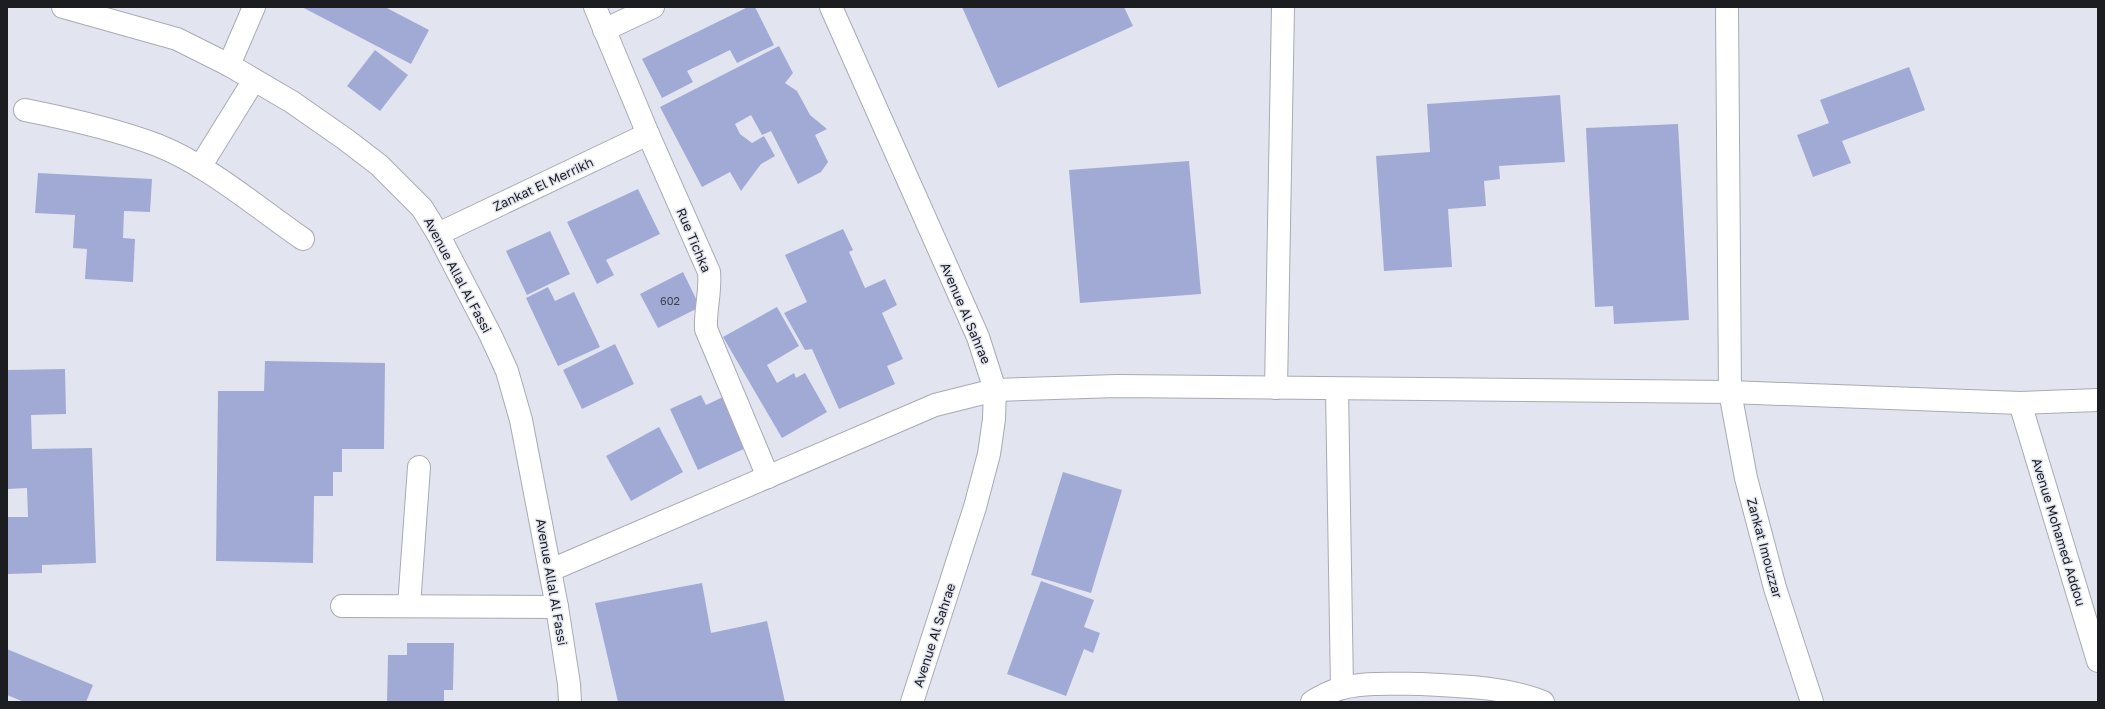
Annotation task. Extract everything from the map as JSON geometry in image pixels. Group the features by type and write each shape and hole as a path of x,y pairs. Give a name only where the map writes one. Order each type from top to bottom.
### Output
{"street":[{"name":"Avenue Allal Al Fassi","path":"63,7 177,39 229,65 292,102 379,165 422,208 438,234 491,336 507,371 522,420 551,570 569,684 570,702"},
{"path":"229,65 254,7"},
{"name":"Rue Tichka","path":"595,7 648,134 709,272 710,282 706,313 706,329 768,477"},
{"path":"604,30 653,7"},
{"name":"Avenue Al Sahrae","path":"831,7 978,337 995,390 994,419 989,454 975,508 912,702"},
{"path":"1276,388 1283,7"},
{"name":"Zankat Imouzzar","path":"1728,7 1730,392 1746,478 1767,559 1812,702"},
{"path":"200,167 254,80"},
{"path":"25,110 99,126 158,146 200,167 303,239"},
{"name":"Zankat El Merrikh","path":"438,234 648,134"},
{"path":"551,570 935,405 995,390 1117,386 1730,392 2020,403 2098,400"},
{"path":"1337,389 1342,688"},
{"name":"Avenue Mohamed Addou","path":"2020,403 2098,661"},
{"path":"409,606 419,467"},
{"path":"342,606 557,607"},
{"path":"1312,702 1319,697 1342,688 1377,684 1476,686 1543,702"}],"building":[{"path":"302,7 385,7 429,30 411,64"},
{"path":"748,7 755,7 774,45 737,63 730,50 687,71 693,82 662,98 642,59"},
{"path":"962,7 1124,7 1133,26 998,88"},
{"path":"779,46 793,73 785,83 797,91 810,115 827,129 815,135 828,162 821,172 798,184 771,131 762,135 751,115 735,124 740,134 752,143 764,136 775,156 761,164 741,191 730,172 702,187 660,107"},
{"path":"375,50 408,75 380,111 347,86"},
{"path":"1909,67 1925,110 1842,141 1851,163 1813,177 1797,135 1829,123 1820,100"},
{"path":"1560,95 1565,162 1499,166 1500,179 1484,181 1486,206 1448,209 1452,267 1384,271 1376,156 1430,152 1427,104"},
{"path":"1678,124 1689,320 1614,324 1613,306 1595,307 1586,128"},
{"path":"1189,161 1201,294 1080,303 1069,170"},
{"path":"38,173 152,179 150,212 124,211 123,238 135,239 133,282 85,279 87,249 73,248 75,215 35,213"},
{"path":"638,189 660,234 606,260 614,275 597,284 567,222"},
{"path":"843,229 853,250 849,252 865,288 885,279 897,305 882,313 903,359 887,366 895,384 839,409 812,349 805,350 784,313 807,302 785,255"},
{"path":"550,231 570,274 527,295 506,251"},
{"path":"683,272 700,307 658,328 640,294"},
{"path":"548,287 555,301 574,292 600,347 558,366 526,298"},
{"path":"777,307 799,346 767,365 777,383 794,373 796,378 805,373 827,412 782,438 723,337"},
{"path":"615,344 634,384 582,409 563,370"},
{"path":"265,361 385,363 384,449 342,449 342,472 333,472 333,496 314,496 313,563 216,561 218,391 264,391"},
{"path":"65,369 66,414 31,415 32,449 92,448 96,563 42,565 42,573 7,574 7,517 28,517 27,488 7,489 7,370"},
{"path":"701,395 706,405 725,396 748,447 698,470 670,409"},
{"path":"659,427 683,472 631,501 606,456"},
{"path":"1063,472 1122,490 1091,593 1031,575"},
{"path":"1041,581 1094,600 1084,627 1100,633 1093,653 1084,649 1066,696 1007,674"},
{"path":"702,583 711,633 767,621 785,702 618,702 595,603"},
{"path":"407,643 454,643 453,690 444,690 444,702 387,702 388,655 407,655"},
{"path":"7,649 93,685 86,702 24,702 7,695"}]}
